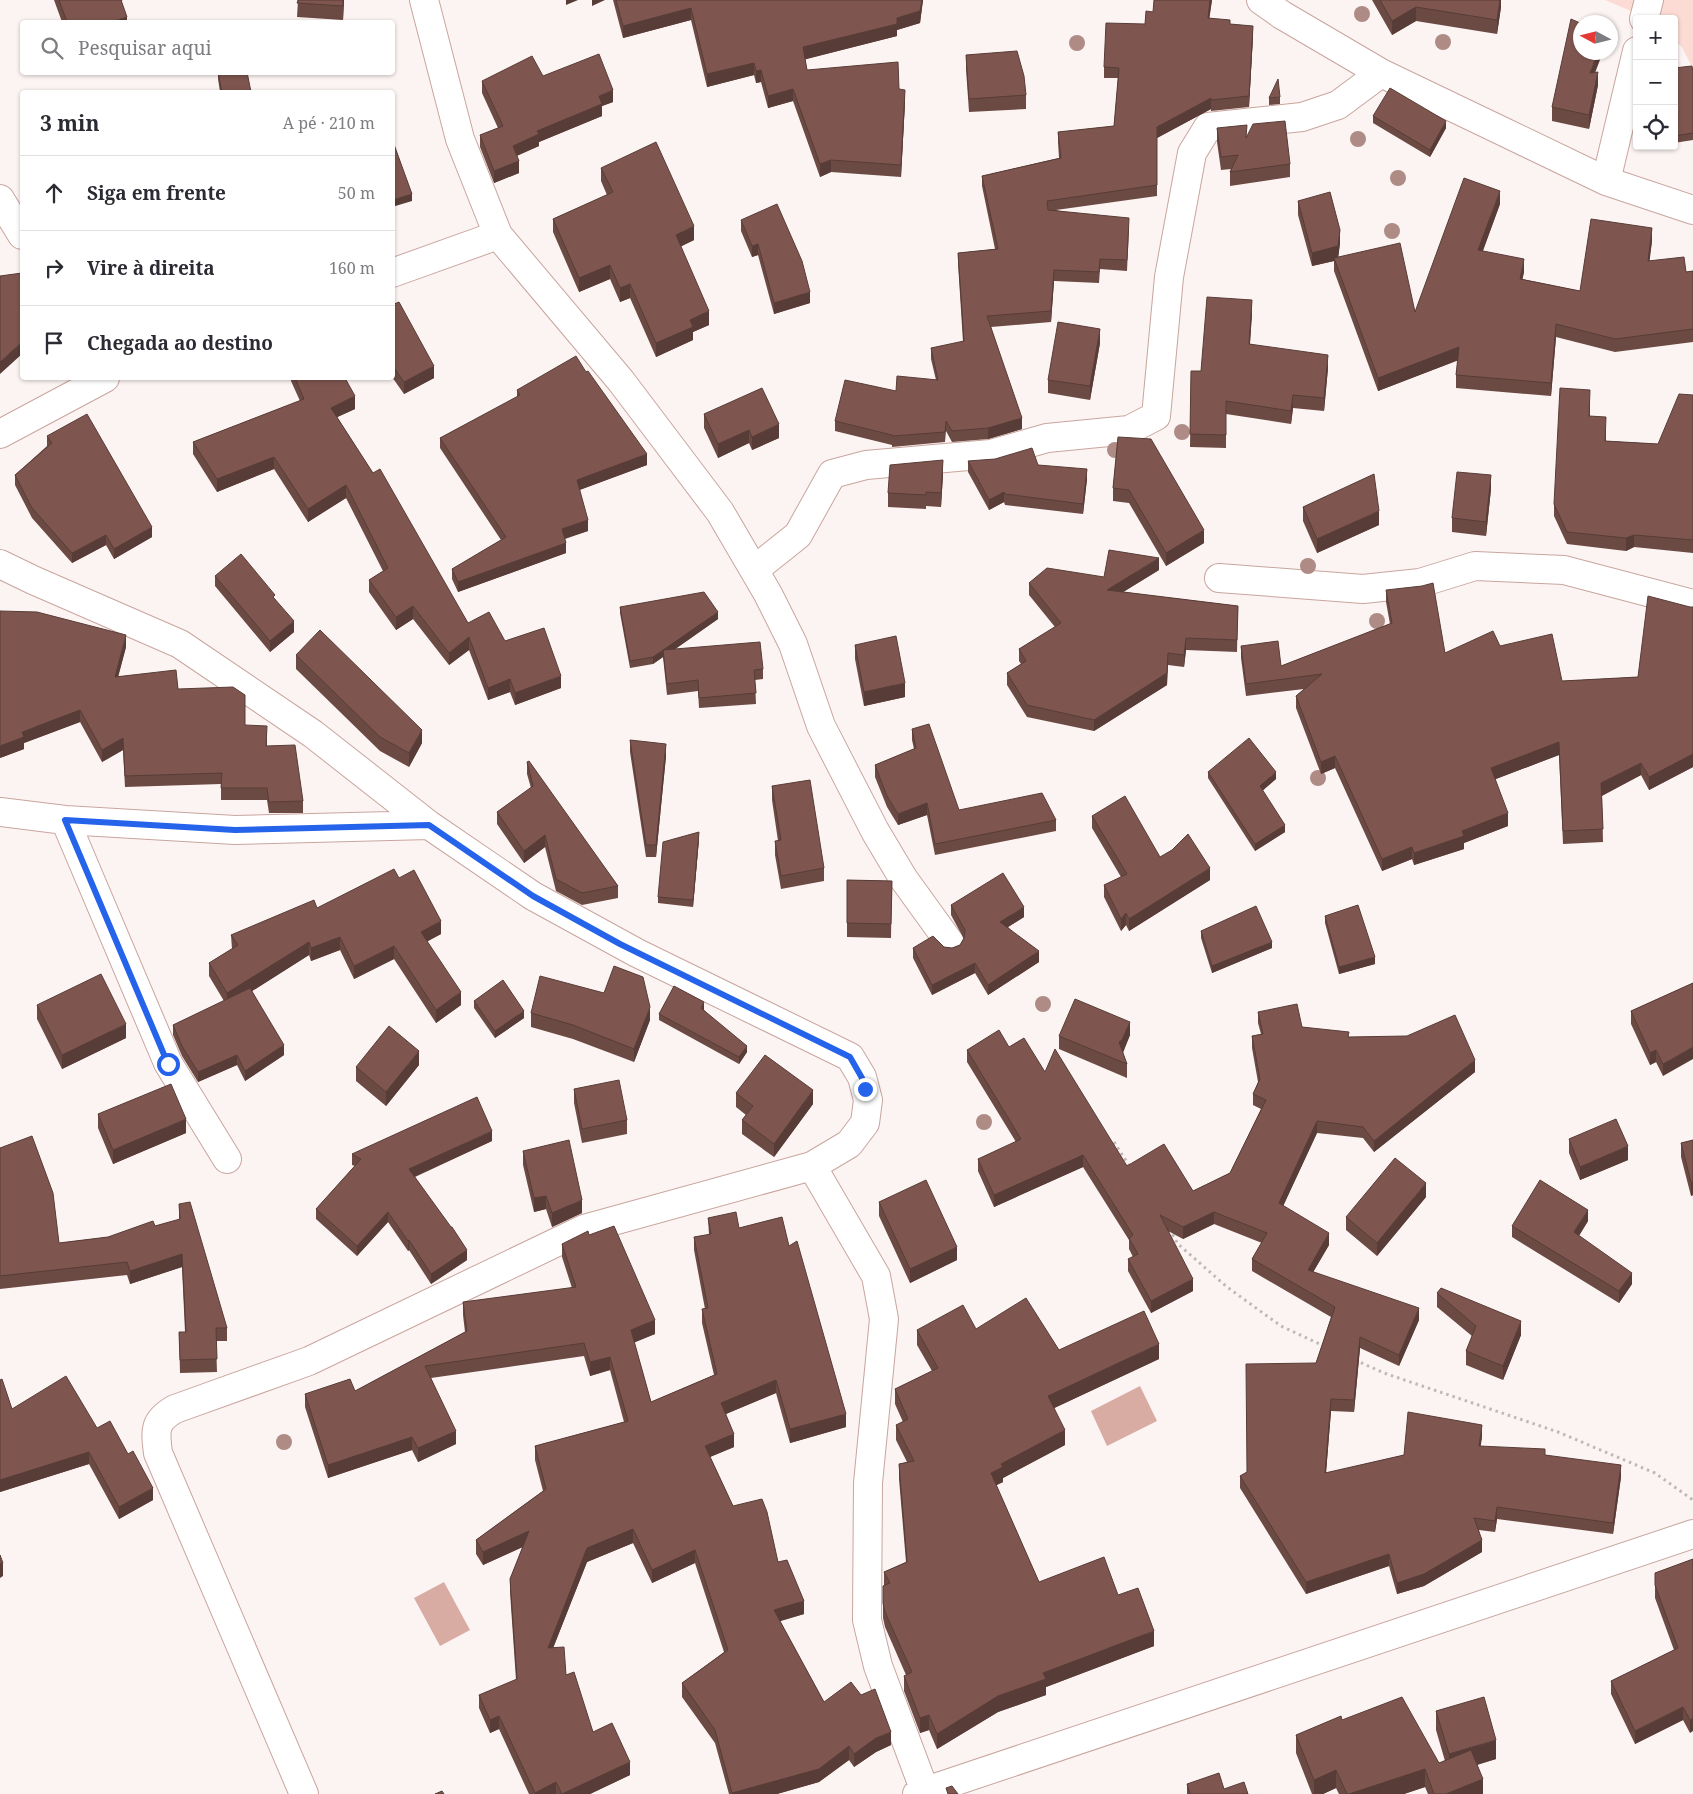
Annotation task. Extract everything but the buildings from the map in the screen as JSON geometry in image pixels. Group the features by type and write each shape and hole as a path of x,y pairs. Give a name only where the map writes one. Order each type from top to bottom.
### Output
{"street":[{"path":"424,0 460,139 498,235 621,381 720,512 754,570 793,644 821,726 874,831 903,878 950,942"},
{"path":"1261,0 1282,15 1381,72 1606,181 1693,210"},
{"path":"1645,15 1649,0"},
{"path":"1606,181 1635,60"},
{"path":"754,570 798,535 832,474 866,465 991,454 1047,438 1129,430 1156,416 1169,277 1192,153 1208,127 1302,117 1338,105 1381,72"},
{"path":"0,199 20,232"},
{"path":"395,272 498,235"},
{"path":"0,434 101,380"},
{"path":"0,564 180,644 313,734 429,825 533,896 620,944 850,1057 862,1078 868,1100 865,1123 849,1144 812,1166 584,1229 309,1361 175,1410 165,1415 158,1423 156,1438 158,1452 304,1794"},
{"path":"1219,578 1363,589 1420,583 1475,566 1564,570 1693,604"},
{"path":"0,812 65,820 235,830 429,825"},
{"path":"65,820 168,1064 227,1159"},
{"path":"812,1166 876,1276 884,1319 868,1483 867,1620 878,1666 923,1793 1693,1534"}],"path":[{"path":"1114,1142 1134,1173"},
{"path":"1168,1228 1178,1244 1227,1287 1281,1326 1332,1350"},
{"path":"1350,1357 1384,1373 1558,1432 1655,1473 1693,1500"}],"shaded area":[{"path":"1605,0 1693,0 1693,68 1678,44 1678,15 1641,15"},
{"path":"1140,1386 1157,1421 1107,1446 1091,1411"},
{"path":"444,1582 470,1630 440,1646 414,1598"}],"route":[{"path":"168,1064 65,820 235,830 429,825 533,896 620,944 850,1057 862,1078 865,1089"}]}
